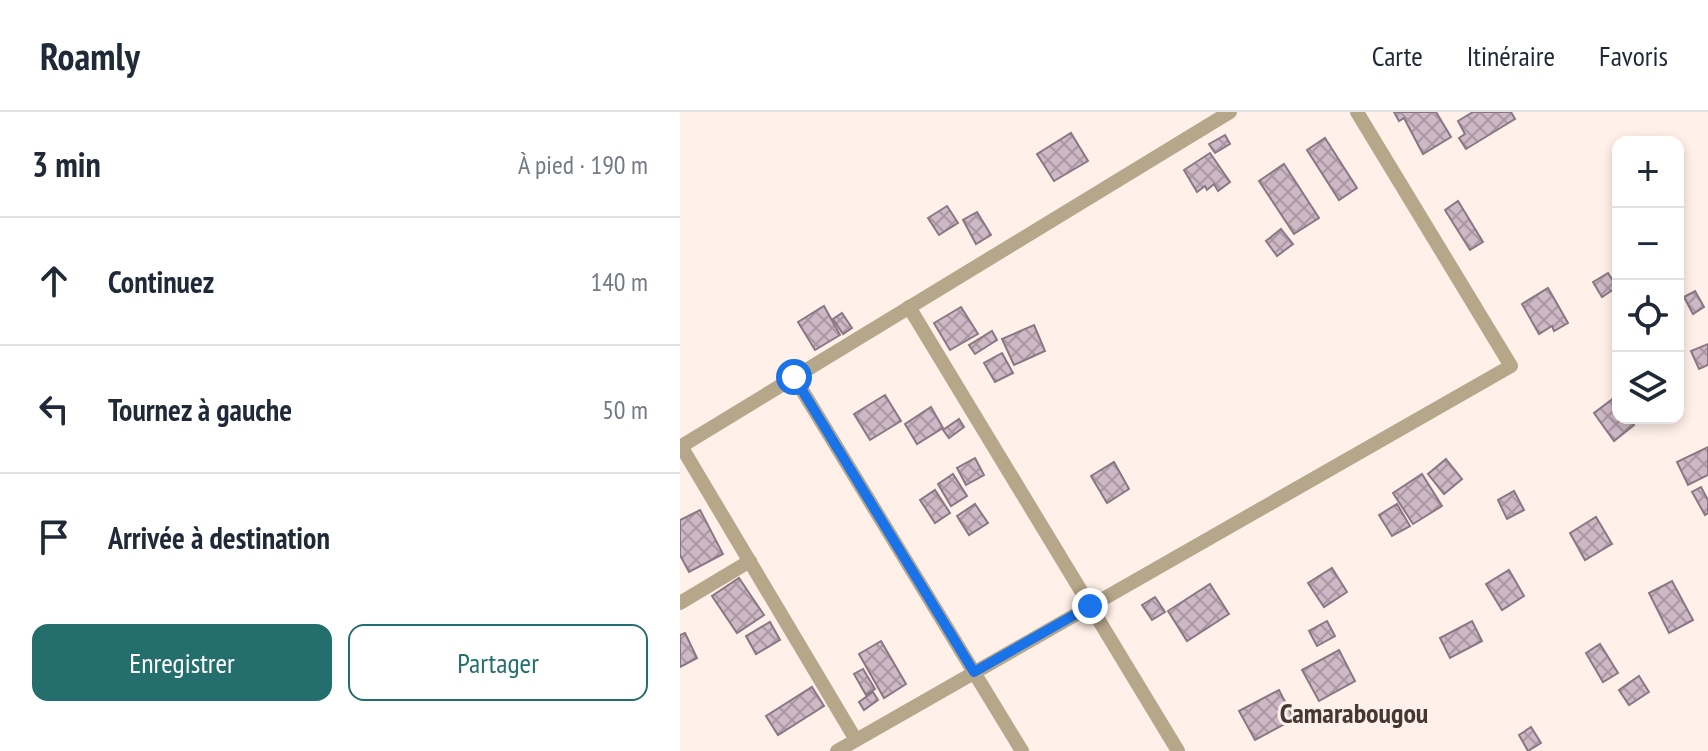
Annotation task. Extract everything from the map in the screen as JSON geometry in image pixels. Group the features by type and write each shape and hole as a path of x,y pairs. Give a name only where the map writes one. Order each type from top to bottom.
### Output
{"street":[{"path":"856,740 681,446 1230,112"},
{"path":"837,751 1511,366 1357,112"},
{"path":"909,307 1178,751"},
{"path":"794,377 1022,751"},
{"path":"680,603 750,561"}],"building":[{"path":"1394,112 1436,112 1451,137 1423,154 1404,118 1399,121"},
{"path":"1473,112 1511,112 1515,119 1466,149 1459,138 1465,134 1458,121"},
{"path":"1071,133 1088,161 1054,181 1037,154"},
{"path":"1225,135 1230,144 1215,153 1209,144"},
{"path":"1325,138 1357,188 1339,200 1307,150"},
{"path":"1210,153 1230,182 1218,191 1214,184 1207,190 1205,186 1197,192 1184,170"},
{"path":"1284,164 1319,218 1294,234 1259,181"},
{"path":"1458,201 1483,242 1470,250 1445,210"},
{"path":"947,206 958,223 939,235 928,218"},
{"path":"977,212 991,235 976,244 963,220"},
{"path":"1281,229 1293,244 1277,256 1266,241"},
{"path":"1608,273 1612,279 1612,290 1602,297 1593,282"},
{"path":"1548,288 1568,323 1554,331 1552,326 1539,334 1522,304"},
{"path":"1695,291 1704,307 1693,314 1684,297"},
{"path":"824,306 840,335 815,350 798,322"},
{"path":"961,307 978,334 950,350 934,323"},
{"path":"842,313 852,328 843,334 833,319"},
{"path":"1034,325 1045,351 1014,365 1002,339"},
{"path":"992,331 997,340 975,354 969,345"},
{"path":"1708,344 1708,365 1699,369 1691,351"},
{"path":"1002,353 1013,373 995,382 984,363"},
{"path":"885,395 901,421 870,440 854,414"},
{"path":"1612,400 1612,424 1634,425 1614,441 1594,413"},
{"path":"931,407 943,428 917,444 905,424"},
{"path":"959,419 964,427 949,438 943,430"},
{"path":"1708,447 1708,475 1688,485 1677,462"},
{"path":"975,458 984,475 966,485 957,468"},
{"path":"1446,459 1462,479 1444,494 1428,474"},
{"path":"1114,462 1129,489 1107,503 1091,476"},
{"path":"953,474 967,496 951,506 938,484"},
{"path":"1422,474 1442,506 1413,524 1393,493"},
{"path":"1701,487 1708,500 1708,513 1705,515 1692,492"},
{"path":"935,490 950,513 935,523 920,500"},
{"path":"1514,491 1524,510 1507,519 1498,500"},
{"path":"975,504 988,523 969,535 957,516"},
{"path":"1397,504 1410,526 1392,536 1379,515"},
{"path":"700,510 723,554 689,572 680,555 680,520"},
{"path":"1596,517 1612,544 1585,560 1570,533"},
{"path":"1332,568 1347,592 1324,607 1308,583"},
{"path":"1509,570 1524,596 1502,610 1486,584"},
{"path":"739,578 764,615 737,633 712,596"},
{"path":"1672,581 1693,620 1669,633 1649,593"},
{"path":"1210,584 1229,614 1187,641 1168,611"},
{"path":"1155,597 1165,612 1152,620 1142,605"},
{"path":"1327,621 1335,636 1317,646 1309,631"},
{"path":"1472,621 1482,641 1450,658 1440,638"},
{"path":"770,622 780,640 756,654 746,636"},
{"path":"685,633 697,658 680,667 680,635"},
{"path":"881,641 906,684 884,698 859,654"},
{"path":"1600,644 1618,673 1603,682 1586,653"},
{"path":"1339,650 1355,681 1319,701 1302,670"},
{"path":"863,669 875,689 866,695 854,674"},
{"path":"1639,676 1649,692 1629,705 1619,690"},
{"path":"812,687 824,706 778,735 766,716"},
{"path":"1279,690 1294,719 1255,740 1239,711"},
{"path":"873,692 878,700 864,710 859,702"},
{"path":"1531,727 1541,743 1528,751 1519,735"}],"district":[{"name":"Camarabougou","path":"1354,712"}],"route":[{"path":"794,377 974,672 1090,606"}]}
